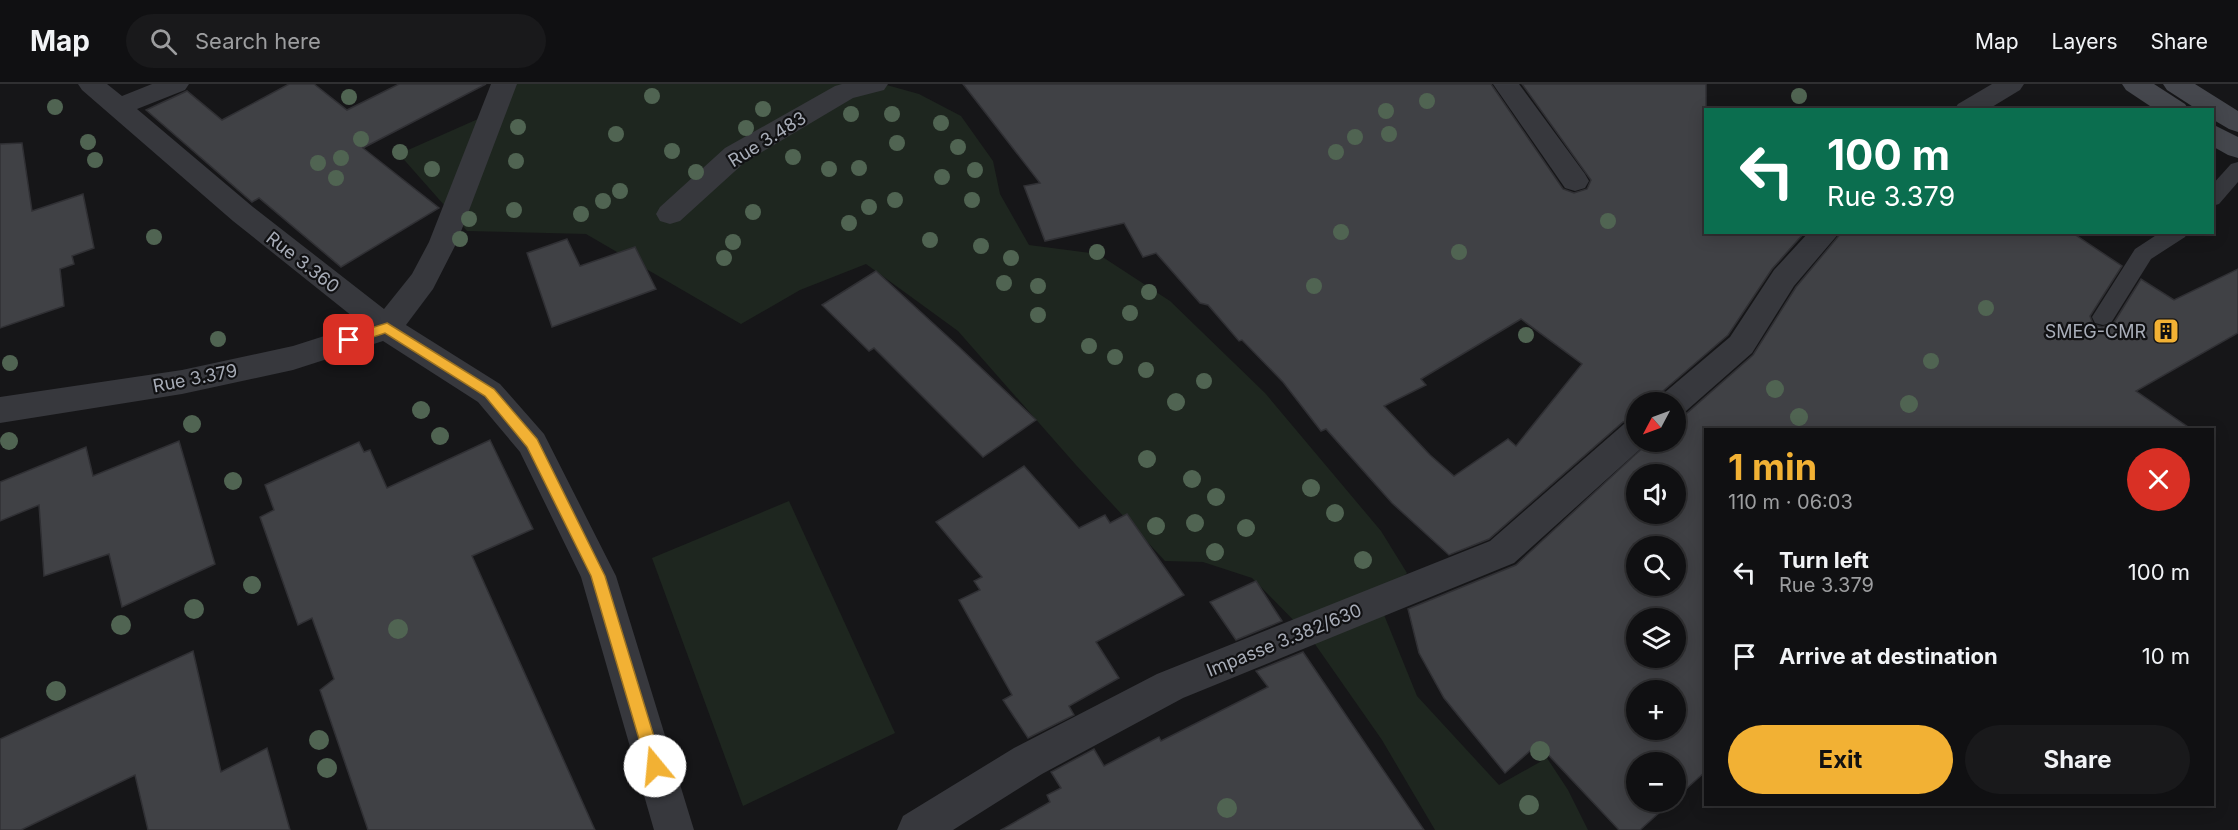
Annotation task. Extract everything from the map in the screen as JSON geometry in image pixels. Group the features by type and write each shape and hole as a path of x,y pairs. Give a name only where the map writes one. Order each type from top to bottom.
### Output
{"main road":[{"path":"2135,84 2173,108"},
{"path":"2176,84 2238,123"},
{"path":"2214,133 2238,148"}],"street":[{"name":"Rue 3.360","path":"91,84 243,214 387,328 489,393 532,443 598,576 674,830"},
{"path":"119,107 176,84"},
{"path":"387,328 423,281 443,242 504,84"},
{"name":"Rue 3.483","path":"670,214 735,155 844,92 875,84"},
{"path":"1506,84 1575,181"},
{"path":"1970,108 2011,84"},
{"path":"1686,393 1741,345 1784,278 1824,234"},
{"name":"Rue 3.379","path":"0,410 182,382 293,358 387,328"},
{"name":"Impasse 3.382/630","path":"917,830 1028,761 1170,686 1502,552 1626,442"}],"lane":[{"path":"2214,197 2238,169"},
{"path":"2103,317 2143,254 2175,234"}],"shaded area":[{"path":"501,84 883,84 919,94 961,116 993,161 1000,194 1029,245 1098,254 1170,301 1265,393 1381,531 1407,573 1378,600 1417,696 1499,785 1547,758 1568,790 1588,830 1435,830 1382,740 1310,637 1252,578 1203,562 1165,561 1076,465 958,331 866,264 800,290 741,324 586,234 467,231 399,154 496,111"},
{"path":"789,501 895,733 743,806 652,558"}],"building":[{"path":"289,84 314,84 347,110 399,84 486,84 363,148 439,208 341,267 259,198 252,202 146,110 187,91 222,120"},
{"path":"963,84 1491,84 1563,189 1574,193 1587,189 1591,180 1522,84 1706,84 1704,234 1803,234 1772,269 1728,335 1662,392 1626,392 1626,421 1489,539 1449,555 1392,503 1326,429 1321,431 1283,382 1242,340 1239,341 1208,305 1200,303 1156,253 1143,257 1124,223 1045,241 1024,186 1040,183","holes":["1521,319 1582,364 1516,446 1508,439 1454,476 1430,455 1384,406 1426,385 1421,379"]},
{"path":"22,143 32,211 83,194 94,248 72,256 74,264 60,269 64,306 0,328 0,144"},
{"path":"1840,234 2074,234 2122,266 2090,316 2093,324 2102,327 2113,324 2141,279 2174,300 2238,269 2238,333 2136,391 2190,428 1704,428 1704,773 1686,789 1686,752 1626,752 1626,812 1660,812 1640,830 1619,830 1538,744 1505,773 1444,698 1419,653 1408,609 1516,565 1638,452 1686,452 1687,413 1753,355 1796,287"},
{"path":"567,239 580,266 635,247 656,289 552,327 527,253"},
{"path":"876,271 1036,420 983,457 874,348 869,351 822,305"},
{"path":"490,440 533,529 472,556 595,830 368,830 320,690 334,679 312,618 298,625 260,517 274,510 265,485 359,442 364,452 370,450 387,488"},
{"path":"179,441 215,564 122,607 109,554 44,576 39,505 0,521 0,482 86,447 93,476"},
{"path":"1024,466 1079,528 1105,515 1110,523 1127,514 1184,595 1096,642 1119,678 1069,706 1074,715 1028,738 1003,700 1012,695 959,600 980,590 974,581 982,577 936,522"},
{"path":"1256,581 1282,621 1236,640 1210,602"},
{"path":"193,651 221,772 267,748 290,830 148,830 135,775 21,830 0,830 0,739"},
{"path":"1303,652 1424,830 1001,830 1050,802 1047,795 1061,788 1051,772 1094,749 1104,766 1159,737 1161,741 1268,687 1256,671"}],"place":[{"name":"SMEG-CMR","path":"2166,331"}],"route":[{"path":"349,340 387,328 489,393 532,443 598,576 655,766"}]}
